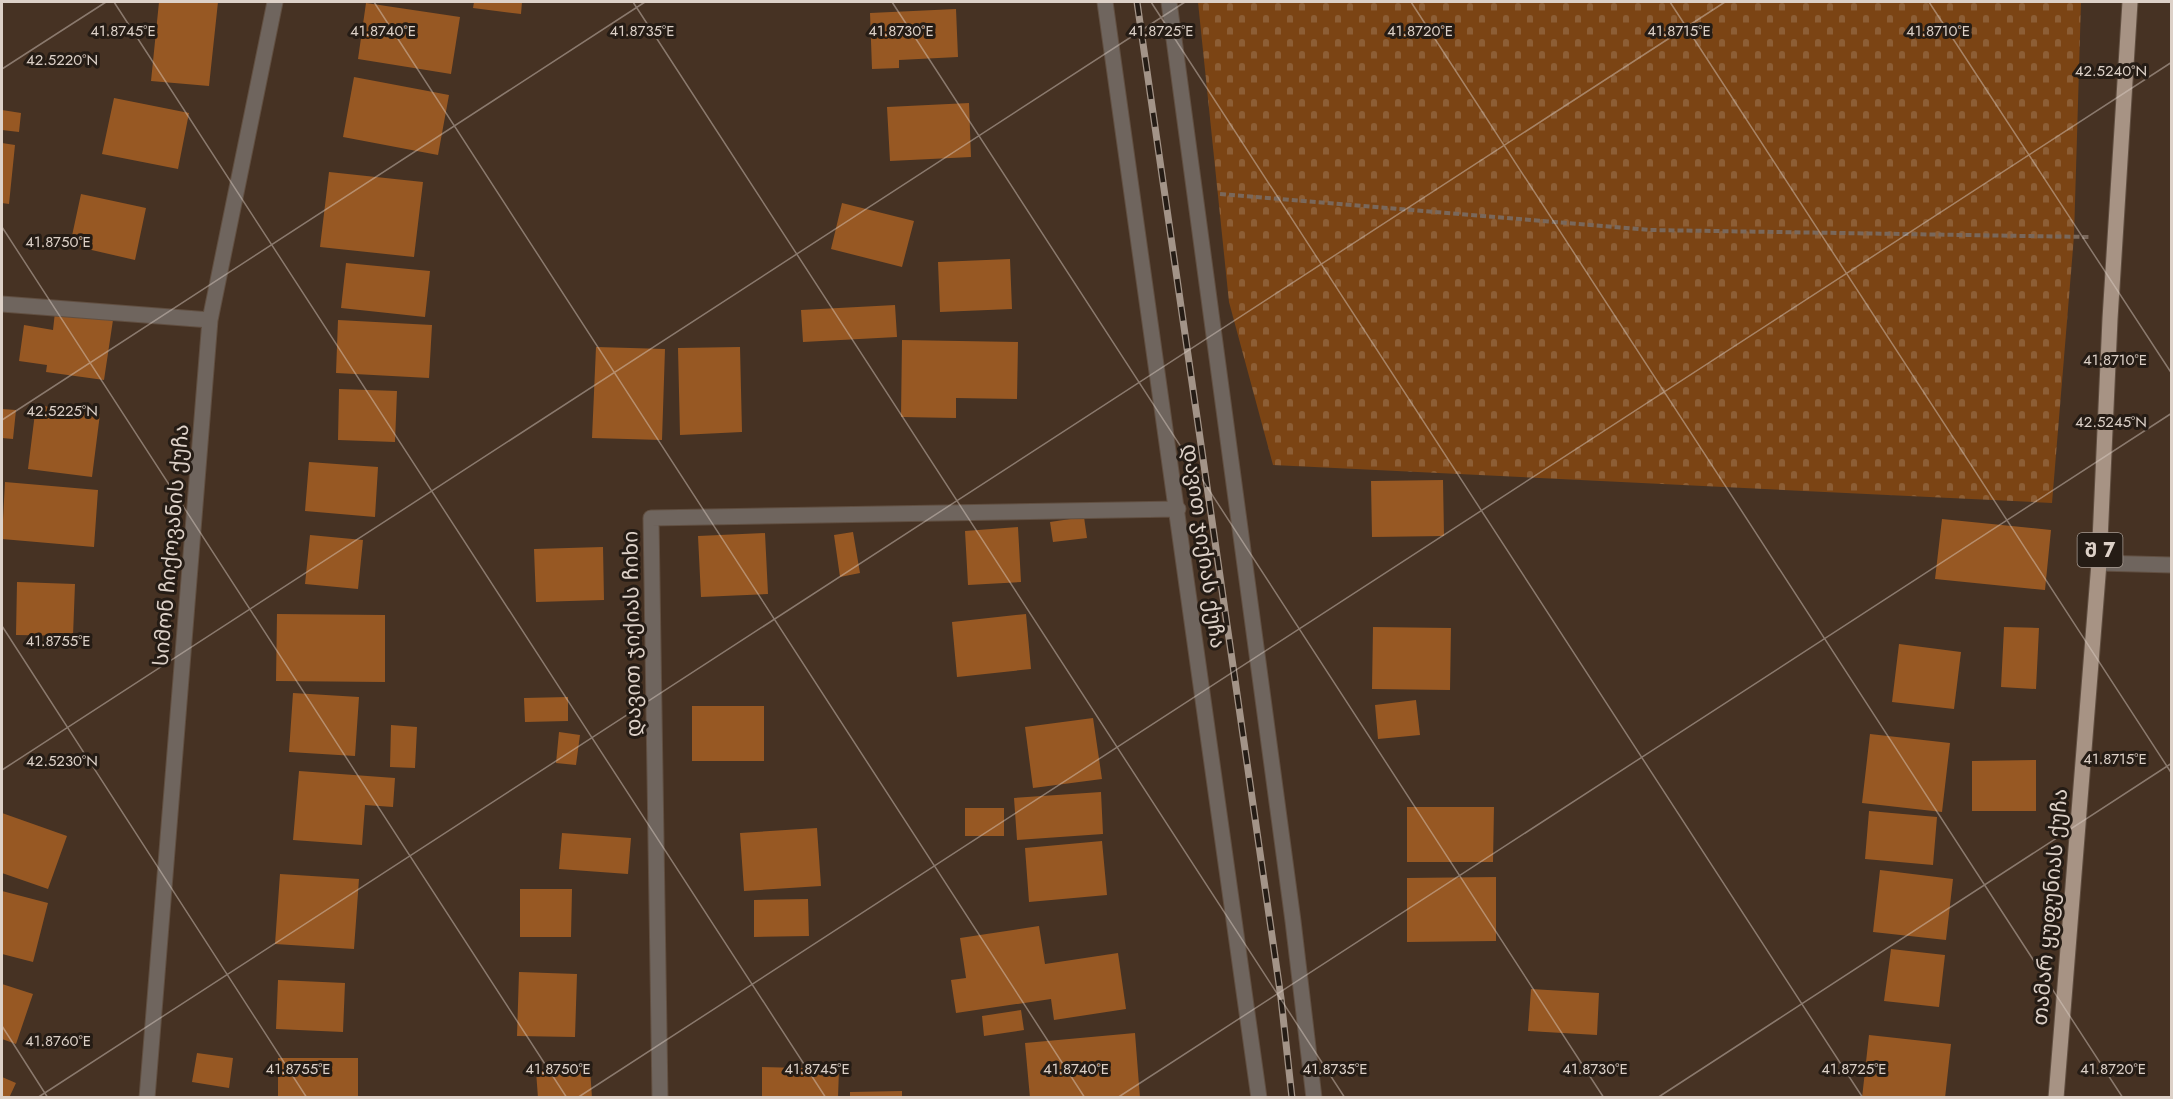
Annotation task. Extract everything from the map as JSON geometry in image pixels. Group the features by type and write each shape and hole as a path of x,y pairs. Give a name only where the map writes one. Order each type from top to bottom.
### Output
{"main road":[{"name":"თამარ ყუფუნიას ქუჩა","path":"2056,1098 2099,563 2115,239 2130,2"}],"street":[{"name":"სიმონ ჩიქოვანის ქუჩა","path":"147,1098 210,320 275,2"},
{"name":"დავით ჯიქიას ქუჩა","path":"1105,2 1259,1098"},
{"name":"დავით ჯიქიას ქუჩა","path":"1169,2 1292,909 1314,1098"},
{"path":"2,304 210,320"},
{"name":"დავით ჯიქიას ჩიხი","path":"660,1098 651,518 1178,509"},
{"path":"2099,563 2172,565"}],"path":[{"path":"1196,192 1650,230 2115,239"}],"green space":[{"path":"1198,2 2081,2 2074,236 2052,503 1273,465 1229,302"}],"building":[{"path":"159,2 218,2 209,86 151,81"},
{"path":"474,2 522,2 521,14 473,8"},
{"path":"366,3 460,17 451,74 358,59"},
{"path":"956,9 958,57 899,60 899,68 872,69 870,13"},
{"path":"354,77 449,95 438,155 343,137"},
{"path":"114,98 189,113 178,169 102,154"},
{"path":"969,103 971,157 890,161 887,107"},
{"path":"2,110 21,113 19,132 2,130"},
{"path":"2,143 15,145 9,204 2,203"},
{"path":"329,172 423,182 414,257 320,247"},
{"path":"81,194 146,208 135,260 70,245"},
{"path":"842,203 914,221 902,267 831,249"},
{"path":"1010,259 1012,309 940,312 938,262"},
{"path":"346,263 430,271 425,317 341,308"},
{"path":"895,305 897,337 803,342 801,310"},
{"path":"55,312 113,320 104,380 46,372 47,365 19,361 24,325 53,330"},
{"path":"338,320 432,325 429,378 336,373"},
{"path":"902,340 1018,342 1017,399 956,398 956,418 901,417"},
{"path":"596,347 665,349 662,440 592,438"},
{"path":"740,347 742,432 680,435 678,348"},
{"path":"339,389 397,391 395,442 338,440"},
{"path":"36,405 100,414 92,477 28,469"},
{"path":"2,409 16,410 13,439 2,438"},
{"path":"309,462 378,467 375,517 305,511"},
{"path":"1443,480 1444,536 1372,537 1371,481"},
{"path":"5,482 98,490 94,547 2,539"},
{"path":"1084,517 1087,538 1053,542 1050,522"},
{"path":"1942,519 2051,530 2045,590 1935,579"},
{"path":"1018,527 1021,582 968,585 965,531"},
{"path":"853,532 860,573 840,577 834,535"},
{"path":"765,533 768,594 701,597 698,536"},
{"path":"310,535 363,540 358,589 305,584"},
{"path":"603,547 604,600 536,602 534,549"},
{"path":"17,582 75,584 73,636 16,635"},
{"path":"277,614 385,615 385,682 276,681"},
{"path":"1026,614 1031,669 957,677 952,622"},
{"path":"1373,627 1451,628 1450,690 1372,689"},
{"path":"2004,627 2039,628 2036,689 2001,687"},
{"path":"1899,644 1961,652 1954,709 1892,702"},
{"path":"293,693 359,697 355,756 289,752"},
{"path":"568,697 568,721 525,722 524,698"},
{"path":"1416,700 1420,735 1378,739 1375,705"},
{"path":"692,706 764,706 764,761 692,761"},
{"path":"1093,718 1102,779 1033,788 1025,727"},
{"path":"391,725 417,727 415,768 390,767"},
{"path":"559,732 580,735 576,765 556,763"},
{"path":"1870,734 1950,743 1942,812 1862,803"},
{"path":"2036,760 2036,811 1972,811 1972,761"},
{"path":"299,771 395,778 393,807 365,805 362,845 293,840"},
{"path":"1101,792 1103,834 1017,840 1014,798"},
{"path":"1407,807 1494,807 1493,862 1407,862"},
{"path":"965,808 1004,808 1004,836 965,836"},
{"path":"1869,811 1937,817 1933,865 1865,859"},
{"path":"2,813 67,836 48,889 2,873"},
{"path":"817,828 821,886 744,891 740,833"},
{"path":"562,833 631,838 628,874 559,869"},
{"path":"1102,841 1107,895 1029,902 1025,848"},
{"path":"1880,870 1953,879 1946,940 1873,932"},
{"path":"280,874 359,879 354,949 275,944"},
{"path":"1496,877 1496,941 1407,942 1407,878"},
{"path":"520,889 572,889 571,937 520,937"},
{"path":"2,891 48,903 33,962 2,954"},
{"path":"808,899 809,936 754,937 754,900"},
{"path":"1039,926 1045,964 1118,953 1126,1009 1054,1020 1051,999 956,1013 951,980 966,978 960,938"},
{"path":"1891,949 1945,955 1939,1007 1884,1001"},
{"path":"519,972 577,974 575,1037 517,1036"},
{"path":"278,980 345,983 343,1032 276,1029"},
{"path":"2,984 33,994 16,1044 2,1039"},
{"path":"1531,989 1599,993 1597,1035 1528,1031"},
{"path":"1021,1010 1024,1030 984,1036 982,1016"},
{"path":"1135,1033 1140,1098 1030,1098 1025,1043"},
{"path":"1869,1035 1951,1044 1945,1098 1862,1098"},
{"path":"197,1053 233,1058 229,1088 192,1082"},
{"path":"278,1058 358,1058 358,1098 278,1098"},
{"path":"762,1067 839,1069 838,1098 762,1098"},
{"path":"590,1068 592,1098 538,1098 536,1071"},
{"path":"2,1077 16,1083 9,1098 2,1098"},
{"path":"902,1091 902,1098 850,1098 850,1092"}],"railway":[{"path":"1137,2 1281,998 1292,1098"}]}
